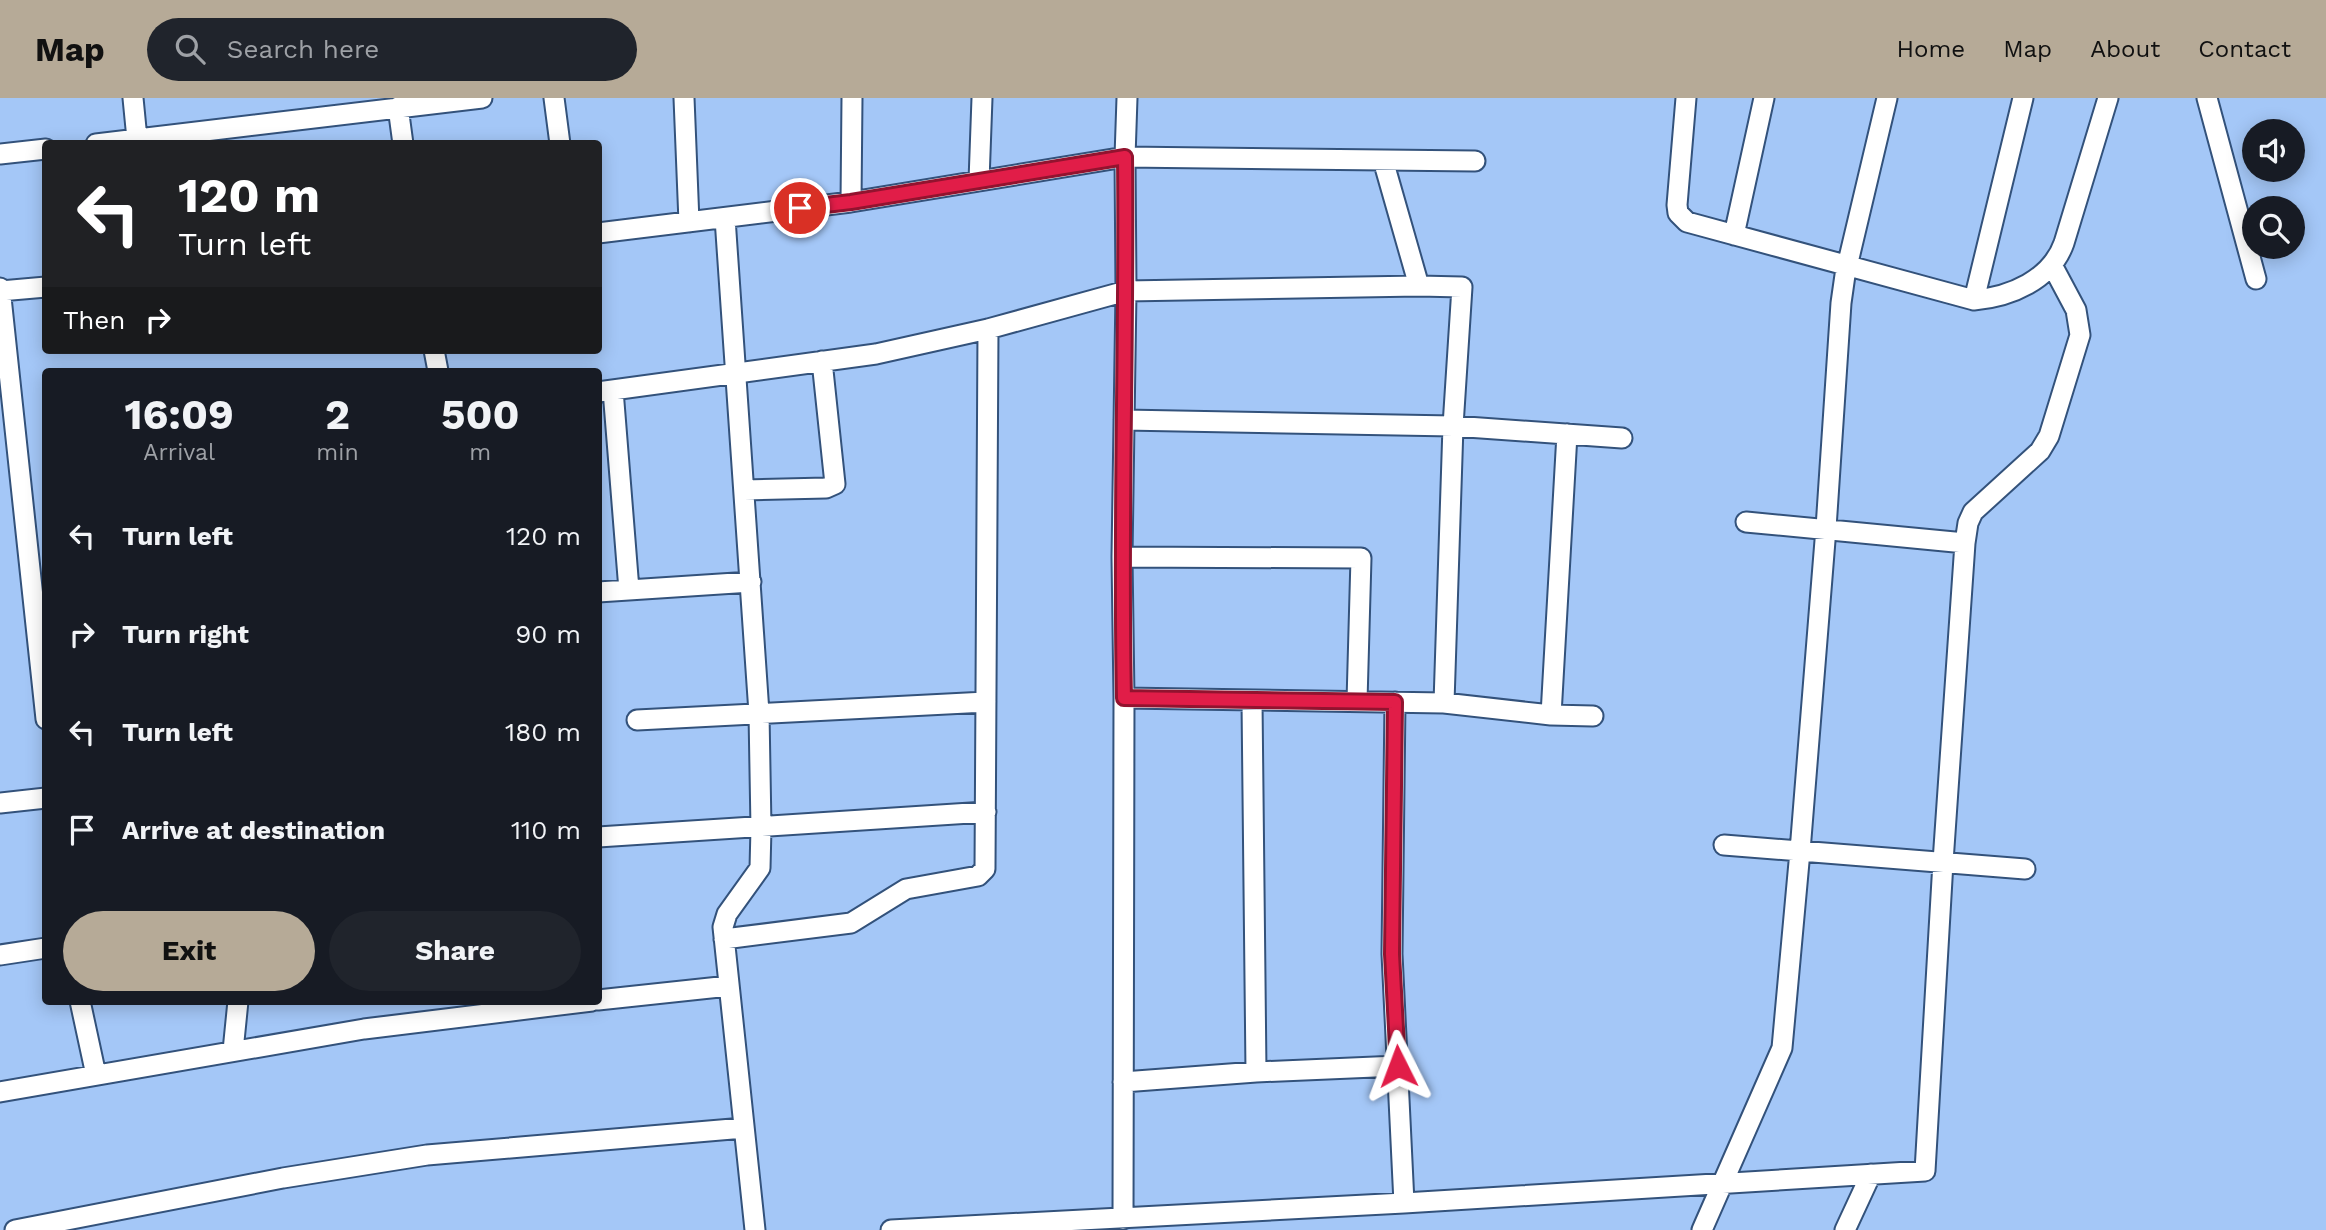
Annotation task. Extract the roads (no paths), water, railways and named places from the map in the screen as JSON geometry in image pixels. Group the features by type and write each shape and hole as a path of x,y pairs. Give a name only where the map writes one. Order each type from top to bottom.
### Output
{"street":[{"path":"133,98 137,139"},
{"path":"129,140 482,98"},
{"path":"554,98 559,140"},
{"path":"684,98 689,222"},
{"path":"851,202 852,98"},
{"path":"979,181 982,98"},
{"path":"1123,1219 1122,557 1127,98"},
{"path":"1686,98 1678,213 1687,222 1974,300 2015,291 2057,259 2108,98"},
{"path":"1734,235 1764,98"},
{"path":"1702,1230 1782,1048 1826,528 1841,303 1886,98"},
{"path":"1974,300 2023,98"},
{"path":"2207,98 2256,279"},
{"path":"398,107 402,140"},
{"path":"0,155 42,150"},
{"path":"602,233 851,202 1125,157 1475,161"},
{"path":"1383,160 1419,286"},
{"path":"725,218 760,713 761,828 760,868 724,920 724,939 755,1230"},
{"path":"891,1230 1123,1219 1200,1222 1404,1203 1925,1171 1942,862 1965,543 1973,512 2040,451 2053,424 2080,335 2080,327 2076,310 2052,265"},
{"path":"42,287 0,290 42,682"},
{"path":"629,590 606,391 876,354 988,330 1126,291 1462,287 1453,426 1444,703"},
{"path":"724,939 851,923 906,889 978,876 985,869 988,330"},
{"path":"744,491 826,488 835,484 822,361"},
{"path":"1124,420 1453,426 1622,438"},
{"path":"1551,715 1567,434"},
{"path":"1746,522 1965,543"},
{"path":"1122,557 1361,558 1357,701"},
{"path":"602,592 751,582"},
{"path":"1124,698 1444,703 1551,715 1593,716"},
{"path":"1252,701 1256,1072"},
{"path":"637,720 986,702"},
{"path":"1395,702 1392,954 1404,1203"},
{"path":"0,803 42,798"},
{"path":"602,837 986,812"},
{"path":"1724,845 2025,869"},
{"path":"0,955 42,949"},
{"path":"602,1000 729,986"},
{"path":"81,1005 96,1075"},
{"path":"233,1051 238,1005"},
{"path":"0,1092 364,1029 560,1005"},
{"path":"1123,1082 1256,1072 1398,1066"},
{"path":"15,1230 283,1178 415,1157 744,1128"},
{"path":"1845,1230 1871,1174"}]}
